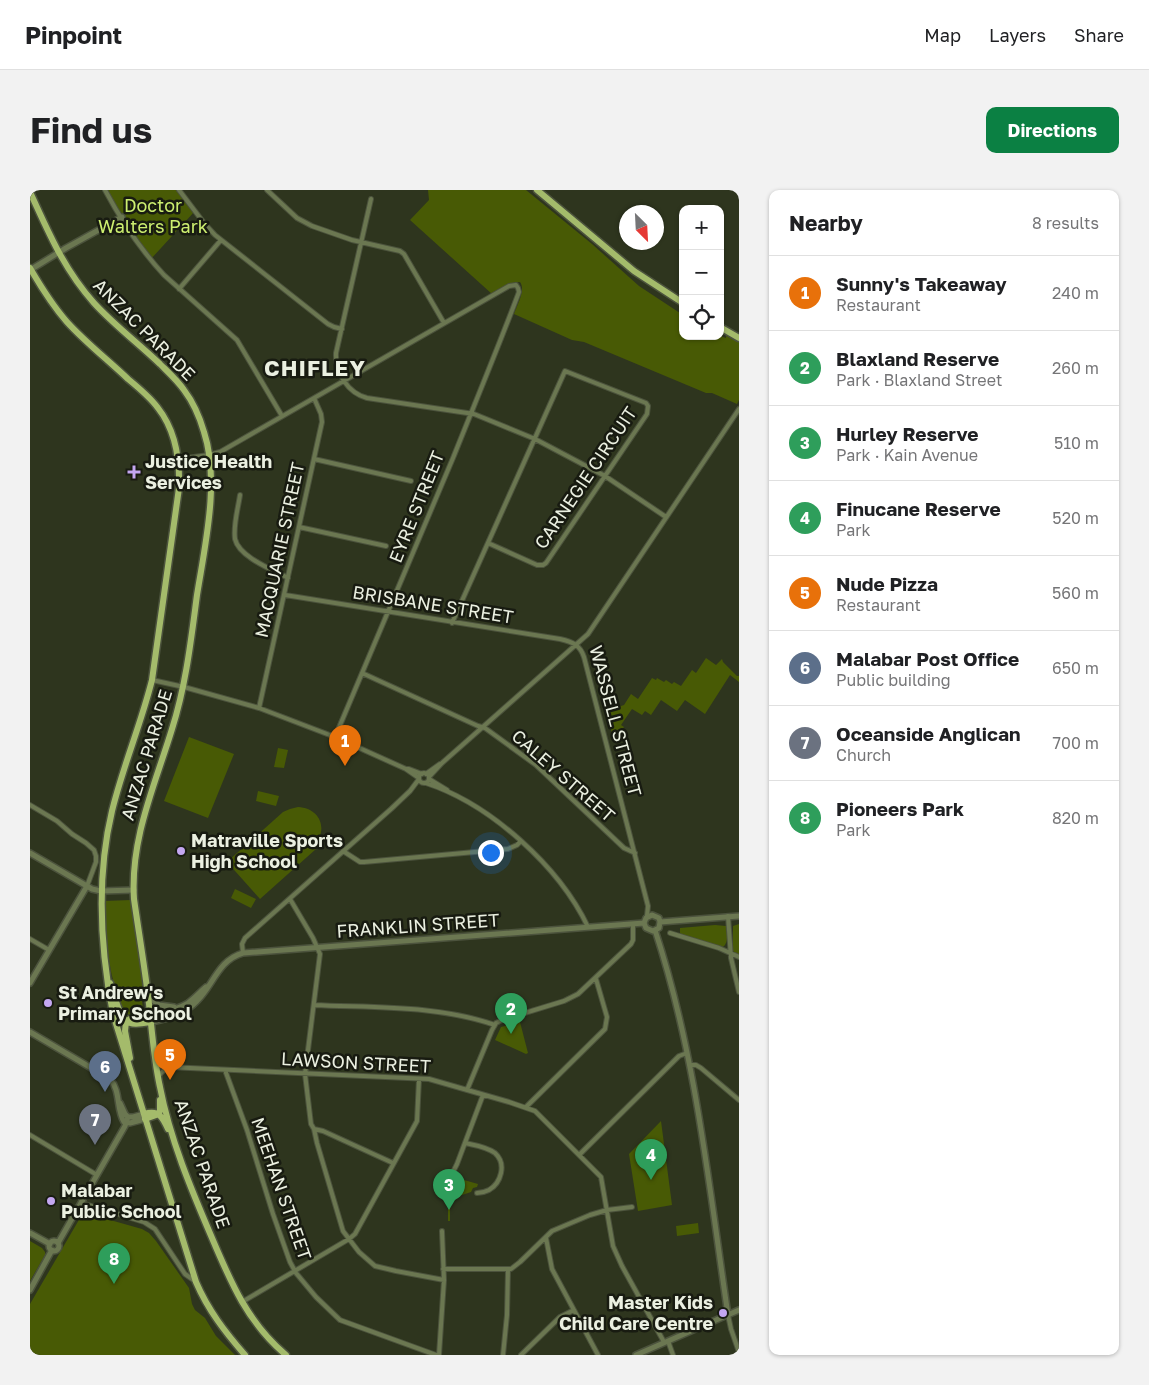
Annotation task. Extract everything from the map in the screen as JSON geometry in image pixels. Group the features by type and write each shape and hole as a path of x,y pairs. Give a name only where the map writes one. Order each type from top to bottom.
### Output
{"main road":[{"path":"537,190 634,270 679,300"},
{"name":"ANZAC PARADE","path":"30,192 58,253 82,288 96,305 171,375 184,390 204,431 209,455 211,482 209,512 184,687 172,731 140,829 135,858 134,890 154,1058 172,1136 232,1285 258,1327 286,1355"},
{"name":"ANZAC PARADE","path":"30,269 67,322 159,409 172,435 179,459 178,496 152,680 112,812 103,860 101,891 102,923 106,974 113,1014 196,1282 216,1320 246,1355"},
{"path":"724,329 739,338"},
{"path":"106,974 121,1013 127,1021"},
{"path":"127,1021 130,1019 150,1019"},
{"path":"127,1021 125,1028 131,1075"},
{"path":"158,1114 160,1108 160,1088"},
{"path":"144,1117 158,1114"},
{"path":"158,1114 164,1120 172,1136"}],"street":[{"path":"105,190 153,263 179,289 237,340 282,416"},
{"path":"179,190 204,223 221,240 328,324 342,329"},
{"path":"179,459 220,452 444,323 400,250 361,242 303,222 267,190"},
{"path":"370,199 336,353 336,363 351,391 368,398 471,413 535,439 605,476 666,517"},
{"path":"30,269 122,217"},
{"path":"179,289 221,240"},
{"name":"EYRE STREET","path":"335,737 471,413 519,292 518,288 516,285 509,286 444,323"},
{"name":"CARNEGIE CIRCUIT","path":"488,543 537,565 543,565 647,414 648,406 646,403 566,371 535,439"},
{"name":"MACQUARIE STREET","path":"259,708 322,422 321,414 314,398"},
{"name":"WASSELL STREET","path":"648,916 648,906 635,852 584,657 582,650 577,644 588,634 739,410"},
{"path":"452,622 535,439"},
{"path":"314,459 412,480"},
{"path":"240,495 235,530 238,546 246,555 288,578"},
{"path":"299,527 386,546"},
{"name":"BRISBANE STREET","path":"285,595 560,639 577,644"},
{"path":"243,953 242,944 245,938 570,648 577,644"},
{"name":"CALEY STREET","path":"362,674 482,727 532,762 624,848 635,852"},
{"path":"152,680 259,708 335,737 409,769 449,791 506,827 535,853 573,900 588,927"},
{"path":"30,805 57,821 86,843 94,850 96,856 96,862 87,886 30,983"},
{"path":"343,851 360,862 364,862 508,850 521,841"},
{"path":"30,853 92,889 101,891 134,890"},
{"path":"290,899 318,947 321,957 305,1074 311,1124 342,1231 359,1252 375,1266 444,1280"},
{"name":"WASSELL STREET","path":"648,906 654,915"},
{"path":"654,915 658,918 660,922 659,928 656,930 648,930 644,924 648,916 654,915"},
{"path":"728,916 730,954 739,992"},
{"path":"660,922 739,916"},
{"path":"467,1090 495,1025 502,1020 564,1001 578,994 633,942 633,924"},
{"name":"FRANKLIN STREET","path":"150,1019 174,1016 188,1009 201,997 224,964 243,953 644,924"},
{"path":"656,930 690,1065 728,1315 739,1352"},
{"path":"670,933 719,948 739,957"},
{"path":"30,939 49,950"},
{"path":"526,1107 605,1029 607,1018 596,979"},
{"name":"FRANKLIN STREET","path":"150,1019 180,1008 208,986"},
{"path":"148,996 156,1004 180,1008"},
{"path":"314,1005 409,1009 444,1013 495,1025"},
{"path":"30,1032 110,1079 115,1085 122,1119 144,1117"},
{"path":"579,1155 676,1060 687,1053"},
{"name":"LAWSON STREET","path":"154,1058 168,1067 429,1079 535,1111 601,1178 613,1246 622,1266 673,1355"},
{"path":"690,1065 696,1065 739,1100"},
{"path":"158,1077 168,1067"},
{"name":"MEEHAN STREET","path":"225,1070 247,1130 276,1222 295,1271 316,1297 340,1320 437,1355"},
{"path":"241,1302 355,1234 417,1122 419,1079"},
{"path":"450,1178 466,1143 483,1095"},
{"path":"52,1250 56,1251 58,1249 58,1243 127,1120"},
{"path":"314,1129 323,1131 393,1164"},
{"path":"30,1136 97,1175"},
{"path":"466,1143 494,1153 499,1157 501,1165 501,1172 497,1182 488,1190 477,1193"},
{"path":"81,1202 144,1222 155,1229 185,1274 196,1282"},
{"path":"443,1269 511,1269 552,1231 607,1210 632,1207"},
{"path":"437,1355 444,1280 442,1230"},
{"path":"30,1233 50,1244 52,1250 30,1290"},
{"path":"546,1238 552,1268 598,1355"},
{"path":"50,1244 53,1241 58,1243"},
{"path":"503,1355 507,1315 508,1269"},
{"path":"521,1355 560,1317 574,1310"},
{"path":"636,1355 739,1310"}],"green space":[{"name":"Doctor Walters Park","path":"105,190 179,190 195,211 150,260"},
{"path":"428,190 526,190 592,244 639,286 679,312 679,340 724,340 726,336 739,342 739,400 737,404 584,342 572,340 514,314 522,293 520,282 512,283 492,294 410,220 429,200"},
{"path":"706,658 716,665 722,659 739,676 739,682 730,675 705,714 685,700 677,711 661,700 651,715 645,711 642,715 632,709 621,725 624,727 614,741 601,692 621,706 624,705 631,694 638,699 652,678 656,680 657,678 664,682 666,680 672,684 674,682 681,686 692,670 696,673"},
{"path":"189,737 234,754 208,818 164,801"},
{"path":"278,748 288,750 284,768 274,767"},
{"path":"258,791 279,796 276,806 256,801"},
{"path":"298,807 312,811 320,821 321,834 313,846 316,849 260,899 227,862 283,812"},
{"path":"235,889 256,899 251,908 231,898"},
{"path":"131,900 146,996 142,999 143,1012 124,1015 111,973 105,930 104,901"},
{"path":"739,924 739,955 733,951 733,926"},
{"path":"726,926 727,940 723,947 680,934 680,928"},
{"path":"520,1022 528,1053 526,1054 495,1040 501,1027"},
{"path":"661,1121 672,1205 638,1211 629,1154"},
{"path":"457,1178 478,1184 471,1192 450,1199 450,1221 448,1221 448,1198"},
{"path":"89,1214 142,1229 149,1233 189,1288 195,1310 205,1318 216,1336 235,1355 30,1355 30,1304 80,1218"},
{"path":"698,1223 699,1233 677,1236 676,1226"},
{"path":"30,1241 42,1248 45,1255 30,1281"}],"place":[{"name":"Justice Health Services","path":"134,472"},
{"name":"Sunny's Takeaway","path":"345,766"},
{"name":"Matraville Sports High School","path":"181,851"},
{"name":"St Andrew's Primary School","path":"48,1003"},
{"name":"Blaxland Reserve","path":"511,1034"},
{"name":"Nude Pizza","path":"170,1080"},
{"name":"Malabar Post Office","path":"105,1092"},
{"name":"Oceanside Anglican","path":"95,1145"},
{"name":"Finucane Reserve","path":"651,1180"},
{"name":"Malabar Public School","path":"51,1201"},
{"name":"Hurley Reserve","path":"449,1210"},
{"name":"Pioneers Park","path":"114,1284"},
{"name":"Master Kids Child Care Centre","path":"723,1313"}],"district":[{"name":"CHIFLEY","path":"315,368"}]}
